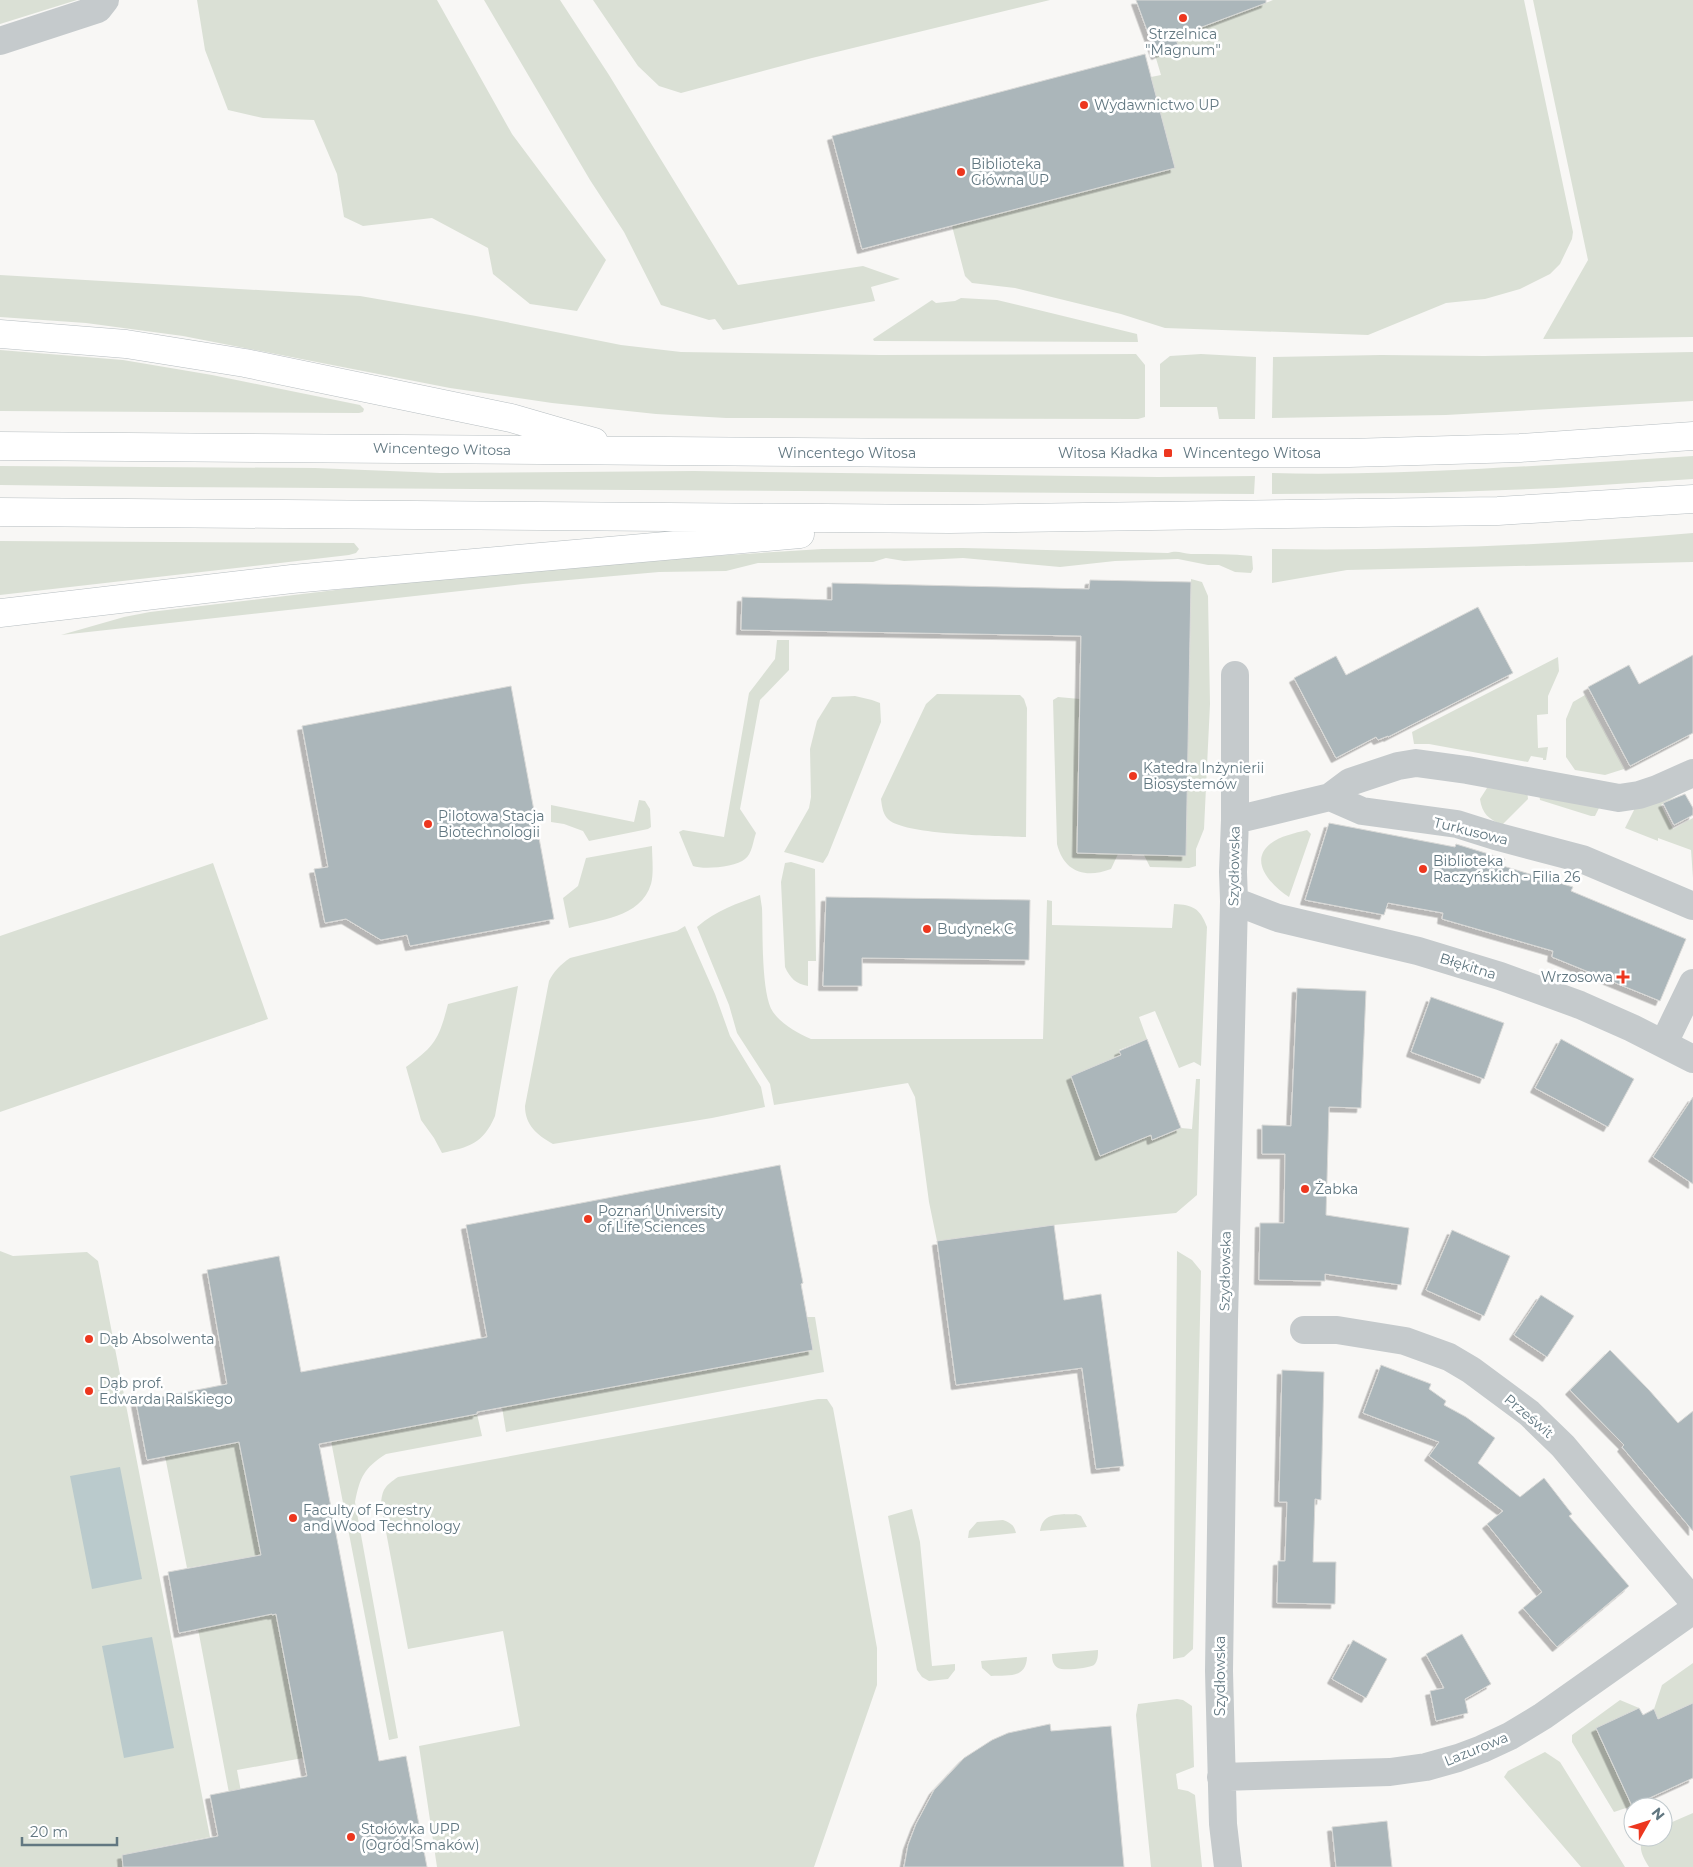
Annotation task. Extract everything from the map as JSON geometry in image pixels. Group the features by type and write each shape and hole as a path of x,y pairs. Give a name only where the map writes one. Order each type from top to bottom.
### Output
{"main road":[{"path":"0,334 126,344 245,363 512,418 626,451"},
{"name":"Wincentego Witosa","path":"0,446 626,451 1349,453 1520,448 1693,436"},
{"path":"0,512 950,519 1498,511 1693,499"},
{"path":"0,612 292,579 612,552 950,519"}],"street":[{"path":"0,41 98,9 105,0"},
{"name":"Szydłowska","path":"1228,1867 1223,1824 1219,1672 1224,1320 1234,901 1232,872 1235,820 1235,675"},
{"path":"1235,820 1330,797 1350,782 1398,766 1416,764 1467,770 1618,798 1639,795 1658,789 1693,773"},
{"name":"Turkusowa","path":"1330,797 1362,811 1457,824 1582,860 1693,906"},
{"name":"Błękitna","path":"1234,901 1278,918 1418,951 1500,976 1580,1005 1664,1043 1693,1059"},
{"path":"1664,1043 1693,983"},
{"name":"Prześwit","path":"1304,1330 1337,1330 1405,1341 1449,1357 1471,1370 1529,1414 1563,1446 1693,1601"},
{"name":"Lazurowa","path":"1222,1777 1390,1772 1426,1768 1458,1758 1510,1736 1543,1716 1693,1610"}],"shaded area":[{"path":"0,0 77,0 0,24"},
{"path":"197,0 437,0 512,134 606,260 577,311 530,304 493,274 488,248 432,218 363,226 344,217 337,174 314,120 263,118 228,110 205,50"},
{"path":"484,0 560,0 609,75 738,285 863,266 900,279 871,287 875,301 723,330 715,319 709,320 661,305 624,232 590,180"},
{"path":"593,0 1050,0 812,58 681,93 659,86 638,66"},
{"path":"1273,0 1524,0 1573,232 1572,239 1560,264 1550,274 1520,289 1485,299 1446,303 1368,335 1165,328 1121,314 1015,288 972,283 965,276 952,226 1175,168 1151,77 1161,75 1155,55 1178,45 1175,37"},
{"path":"1533,0 1693,0 1693,337 1543,339 1588,260"},
{"path":"0,275 360,296 476,316 621,345 681,352 880,355 1136,354 1145,365 1145,417 1138,419 726,418 656,414 552,403 450,388 183,336 86,323 0,317"},
{"path":"961,298 997,300 1137,334 1138,342 874,341 873,339 932,300 936,303 955,301"},
{"path":"0,350 123,360 212,375 360,405 364,409 363,412 359,413 0,411"},
{"path":"1693,352 1693,401 1446,415 1272,418 1273,357 1484,356"},
{"path":"1201,354 1256,357 1255,419 1219,419 1217,407 1160,407 1160,364 1170,356"},
{"path":"1693,456 1693,479 1556,488 1424,493 1272,494 1272,473 1426,471"},
{"path":"0,466 315,468 440,473 694,471 1158,477 1255,476 1254,494 163,487 0,485"},
{"path":"1693,533 1693,562 1347,570 1272,583 1272,549 1482,546 1588,541"},
{"path":"0,541 354,543 359,549 356,553 349,555 0,595"},
{"path":"963,548 1244,555 1252,556 1253,569 1251,573 1235,572 1219,565 1208,565 1178,559 1115,561 1060,567 963,558 904,561 886,558 873,562 758,563 726,571 659,572 523,584 61,635 124,617 150,612 411,581 666,559 822,549"},
{"path":"1191,579 1202,582 1208,596 1210,704 1204,829 1196,849 1196,866 1189,868 1150,867 1144,855 1190,648"},
{"path":"777,640 789,640 789,670 760,700 740,809 756,833 751,851 745,859 735,864 712,868 693,866 679,832 683,830 724,837 749,693 775,659"},
{"path":"1558,657 1559,671 1548,696 1548,714 1537,715 1538,748 1548,747 1546,760 1531,756 1528,762 1429,744 1414,744 1412,732"},
{"path":"937,694 1020,695 1024,699 1027,708 1026,837 933,832 899,825 885,816 881,799 926,704"},
{"path":"1585,695 1624,769 1605,775 1575,770 1566,757 1566,719 1573,702"},
{"path":"855,696 880,703 881,722 828,855 823,863 784,852 809,808 811,797 810,749 817,721 832,697"},
{"path":"1058,697 1080,699 1077,852 1118,854 1111,869 1102,872 1084,873 1070,867 1060,854 1057,844 1053,700"},
{"path":"1487,788 1527,790 1528,799 1502,825 1490,818 1482,809 1480,799"},
{"path":"1684,791 1661,805 1673,829 1693,818 1693,878 1691,850 1658,838 1658,841 1625,828 1634,810 1634,805"},
{"path":"1539,793 1601,804 1595,816 1591,816 1540,800"},
{"path":"639,800 645,801 650,809 651,827 648,829 589,841 583,831 564,824 551,822 551,805 634,822"},
{"path":"1307,830 1311,834 1289,897 1270,880 1262,866 1261,858 1264,851 1274,841"},
{"path":"652,846 652,880 646,895 638,904 617,916 569,928 563,898 578,886 586,858"},
{"path":"791,862 815,869 816,961 808,961 808,986 794,980 785,967 781,882 785,863"},
{"path":"213,863 268,1019 0,1112 0,936"},
{"path":"760,895 766,992 769,1004 781,1021 811,1039 1043,1039 1047,900 1052,901 1052,925 1172,928 1174,904 1186,905 1195,909 1202,916 1207,927 1201,1066 1194,1062 1179,1068 1155,1011 1139,1017 1147,1039 1119,1050 1121,1055 1071,1076 1100,1155 1151,1135 1152,1140 1181,1128 1192,1129 1196,1079 1200,1079 1197,1195 1176,1213 1054,1225 937,1241 929,1202 915,1097 908,1083 774,1105 770,1084 737,1033 729,1005 697,927 719,912"},
{"path":"685,926 715,994 730,1036 761,1087 765,1107 712,1118 553,1144 547,1141 533,1129 527,1119 525,1106 549,981 553,974 570,958 677,931"},
{"path":"518,986 495,1116 485,1133 474,1143 460,1149 442,1153 421,1120 406,1067 424,1053 434,1041 442,1026 448,1004"},
{"path":"0,1251 13,1256 87,1252 98,1261 210,1837 141,1851 144,1867 0,1867"},
{"path":"1177,1251 1192,1260 1201,1271 1193,1649 1184,1657 1173,1659"},
{"path":"807,1317 815,1317 824,1372 506,1432 502,1407 813,1350"},
{"path":"818,1399 827,1399 833,1408 877,1648 877,1685 814,1867 437,1867 419,1746 520,1726 503,1631 408,1649 381,1505 383,1491 387,1486 398,1477"},
{"path":"477,1414 482,1436 386,1454 368,1469 359,1486 355,1502 398,1738 389,1740 331,1441"},
{"path":"239,1442 261,1555 187,1568 165,1456"},
{"path":"120,1467 142,1579 92,1589 70,1476"},
{"path":"912,1509 920,1542 932,1666 955,1664 955,1670 948,1679 929,1681 922,1677 917,1670 888,1516"},
{"path":"1076,1514 1081,1516 1087,1527 1040,1531 1048,1517"},
{"path":"1003,1520 1012,1525 1016,1533 968,1538 969,1531 977,1522"},
{"path":"276,1614 303,1758 237,1770 255,1867 243,1867 198,1629"},
{"path":"152,1637 174,1748 124,1758 102,1646"},
{"path":"1098,1650 1094,1665 1071,1669 1058,1668 1055,1665 1052,1654"},
{"path":"1027,1657 1023,1669 1015,1674 991,1676 982,1668 981,1661"},
{"path":"1693,1663 1693,1703 1658,1719 1654,1709 1662,1685"},
{"path":"1177,1699 1183,1700 1192,1706 1194,1767 1176,1774 1178,1789 1195,1795 1202,1867 1151,1867 1136,1715 1138,1704"},
{"path":"1620,1700 1639,1708 1596,1729 1628,1797 1623,1797 1623,1809 1614,1812 1572,1742 1572,1735"},
{"path":"1545,1752 1560,1762 1625,1867 1581,1867 1504,1777 1508,1771"},
{"path":"1693,1813 1693,1867 1649,1867 1641,1847 1673,1847 1673,1822"}],"building":[{"name":"Strzelnica \"Magnum\"","path":"1136,0 1266,0 1266,3 1175,37 1178,45 1156,55"},
{"path":"1145,54 1175,168 862,249 832,136"},
{"name":"Katedra Inżynierii Biosystemów","path":"1090,580 1191,582 1186,856 1077,853 1081,636 741,630 742,597 832,600 832,583 1089,589"},
{"path":"1478,607 1513,673 1388,737 1378,740 1376,737 1336,758 1294,678 1336,656 1346,675"},
{"path":"1693,655 1693,733 1630,766 1588,687 1629,665 1639,684"},
{"name":"Pilotowa Stacja Biotechnologii","path":"511,686 554,919 410,946 407,935 381,940 346,919 325,923 314,869 328,867 302,726"},
{"path":"1685,794 1693,808 1693,815 1674,825 1663,803"},
{"path":"1329,823 1455,847 1456,844 1505,859 1503,866 1573,887 1571,891 1686,939 1660,1001 1552,957 1553,951 1442,919 1443,913 1388,903 1384,915 1305,900"},
{"name":"Budynek C","path":"826,897 1030,900 1029,960 862,958 862,986 823,986"},
{"path":"1297,988 1366,991 1361,1108 1329,1107 1326,1215 1409,1228 1401,1285 1325,1274 1325,1281 1259,1280 1260,1223 1284,1223 1285,1154 1262,1154 1262,1125 1291,1126"},
{"path":"1431,997 1504,1023 1484,1079 1411,1052"},
{"path":"1147,1039 1181,1128 1152,1140 1151,1135 1100,1156 1071,1076 1121,1055 1119,1051"},
{"path":"1561,1039 1634,1079 1608,1127 1535,1088"},
{"path":"1693,1097 1693,1184 1653,1157"},
{"path":"780,1165 803,1283 801,1284 813,1350 477,1412 477,1414 319,1444 379,1761 406,1756 427,1867 123,1867 122,1855 218,1836 210,1795 307,1776 276,1614 179,1633 168,1572 261,1555 239,1442 147,1460 136,1402 227,1384 207,1270 279,1256 301,1372 487,1337 466,1225"},
{"path":"1054,1225 1064,1300 1101,1294 1124,1466 1096,1469 1082,1368 956,1385 937,1241"},
{"path":"1452,1230 1510,1256 1484,1316 1426,1290"},
{"path":"1541,1295 1574,1316 1547,1357 1514,1335"},
{"path":"1610,1350 1678,1423 1693,1411 1693,1531 1622,1447 1624,1445 1570,1390"},
{"path":"1381,1365 1431,1384 1429,1389 1446,1401 1444,1405 1466,1417 1495,1438 1478,1463 1520,1497 1544,1478 1572,1514 1569,1516 1629,1586 1557,1647 1523,1608 1542,1592 1487,1524 1503,1511 1429,1456 1439,1442 1363,1413"},
{"path":"1282,1370 1324,1372 1321,1500 1315,1499 1313,1562 1336,1562 1335,1604 1277,1603 1278,1561 1285,1561 1287,1502 1279,1502"},
{"path":"1462,1634 1491,1684 1465,1699 1468,1713 1436,1721 1430,1691 1444,1688 1426,1654"},
{"path":"1353,1640 1387,1659 1366,1698 1332,1679"},
{"path":"1693,1703 1693,1778 1652,1797 1628,1797 1596,1728 1639,1708 1643,1715 1654,1709 1658,1719"},
{"path":"1050,1724 1051,1731 1111,1726 1124,1867 904,1867 908,1845 916,1824 934,1790 964,1758 992,1740 1008,1733"},
{"path":"1387,1821 1392,1867 1336,1867 1332,1827"}],"place":[{"name":"Strzelnica \"Magnum\"","path":"1183,18"},
{"name":"Wydawnictwo UP","path":"1084,105"},
{"name":"Biblioteka Główna UP","path":"961,172"},
{"name":"Witosa Kładka","path":"1168,453"},
{"name":"Katedra Inżynierii Biosystemów","path":"1133,776"},
{"name":"Pilotowa Stacja Biotechnologii","path":"428,824"},
{"name":"Biblioteka Raczyńskich - Filia 26","path":"1423,869"},
{"name":"Budynek C","path":"927,929"},
{"name":"Wrzosowa","path":"1623,977"},
{"name":"Żabka","path":"1305,1189"},
{"name":"Poznań University of Life Sciences","path":"588,1219"},
{"name":"Dąb Absolwenta","path":"89,1339"},
{"name":"Dąb prof. Edwarda Ralskiego","path":"89,1391"},
{"name":"Faculty of Forestry and Wood Technology","path":"293,1518"},
{"name":"Stołówka UPP (Ogród Smaków)","path":"351,1837"}]}
